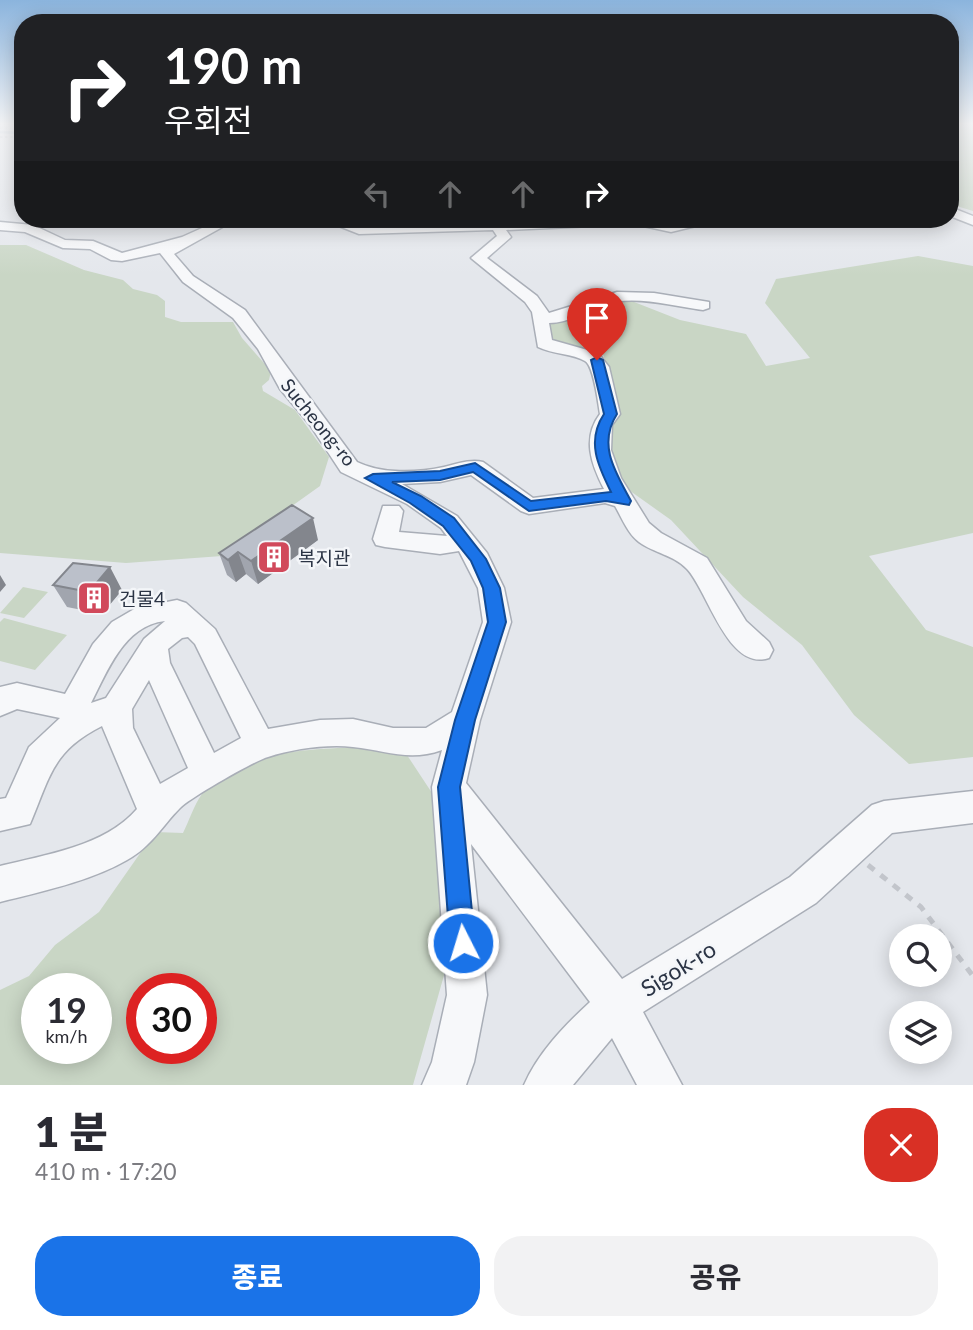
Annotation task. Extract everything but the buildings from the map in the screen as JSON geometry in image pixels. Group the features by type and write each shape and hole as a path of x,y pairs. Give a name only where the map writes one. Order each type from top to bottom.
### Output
{"street":[{"path":"28,228 63,244 93,245 111,256 122,257 150,252 214,228"},
{"path":"353,228 498,228 504,237 478,258 531,299 539,315 544,343 558,350 592,357 600,366 610,414 602,426 602,461 637,526 649,537 689,556 698,564 736,629 759,650"},
{"name":"Sucheong-ro","path":"181,241 169,249 167,254 182,273 239,314 266,348 287,385 318,421 349,467 436,512 466,542 478,559 491,588 497,622 465,720 449,787 467,995 453,1062 444,1085"},
{"path":"539,315 549,319 604,299 633,296 703,305"},
{"path":"373,478 440,475 475,467 529,506 606,496 624,501"},
{"path":"391,511 385,539 440,545 466,542"},
{"path":"3,696 71,708 78,702 100,654 128,622 156,610 177,610 198,628 260,744"},
{"path":"0,815 18,812 30,775 43,749 69,729 117,707 163,634 175,627 198,628"},
{"path":"154,647 156,663 207,774"},
{"path":"117,707 118,728 156,813"},
{"path":"0,884 46,873 115,848 145,825 169,796 260,744 320,734 353,733 393,742 426,742 446,735 465,720"},
{"path":"449,787 617,1005 660,1085"},
{"name":"Sigok-ro","path":"545,1085 581,1039 617,1005 803,890 884,817 973,807"}],"path":[{"path":"844,852 879,871 921,907 973,976"}],"green space":[{"path":"959,174 973,174 973,211 959,207"},
{"path":"0,245 26,245 84,270 123,280 133,289 157,295 165,301 165,317 181,322 233,322 242,338 271,371 269,380 262,386 263,391 295,410 329,457 320,486 222,556 126,563 0,553"},
{"path":"918,256 973,266 973,533 869,556 926,630 973,647 973,757 909,764 854,715 802,645 743,597 671,520 626,488 613,462 608,434 616,414 616,404 613,383 602,351 576,350 547,339 548,323 608,301 629,300 680,320 746,334 766,366 810,358 765,303 776,279"},
{"path":"23,587 48,592 24,618 0,613"},
{"path":"4,618 67,635 35,670 0,661 0,622"},
{"path":"362,747 405,752 434,796 450,954 413,1085 0,1085 0,990 21,980 21,1064 112,1064 112,973 32,973 55,945 99,912 155,832 183,833 202,794 216,779 233,768 254,760 298,751"}],"place":[{"name":"복지관","path":"274,557"},
{"name":"건물4","path":"94,598"}],"route":[{"path":"463,943 449,787 465,720 497,622 491,588 478,559 449,522 415,499 373,478 440,475 475,467 529,506 606,496 624,501 602,461 602,426 610,414 597,360"}]}
